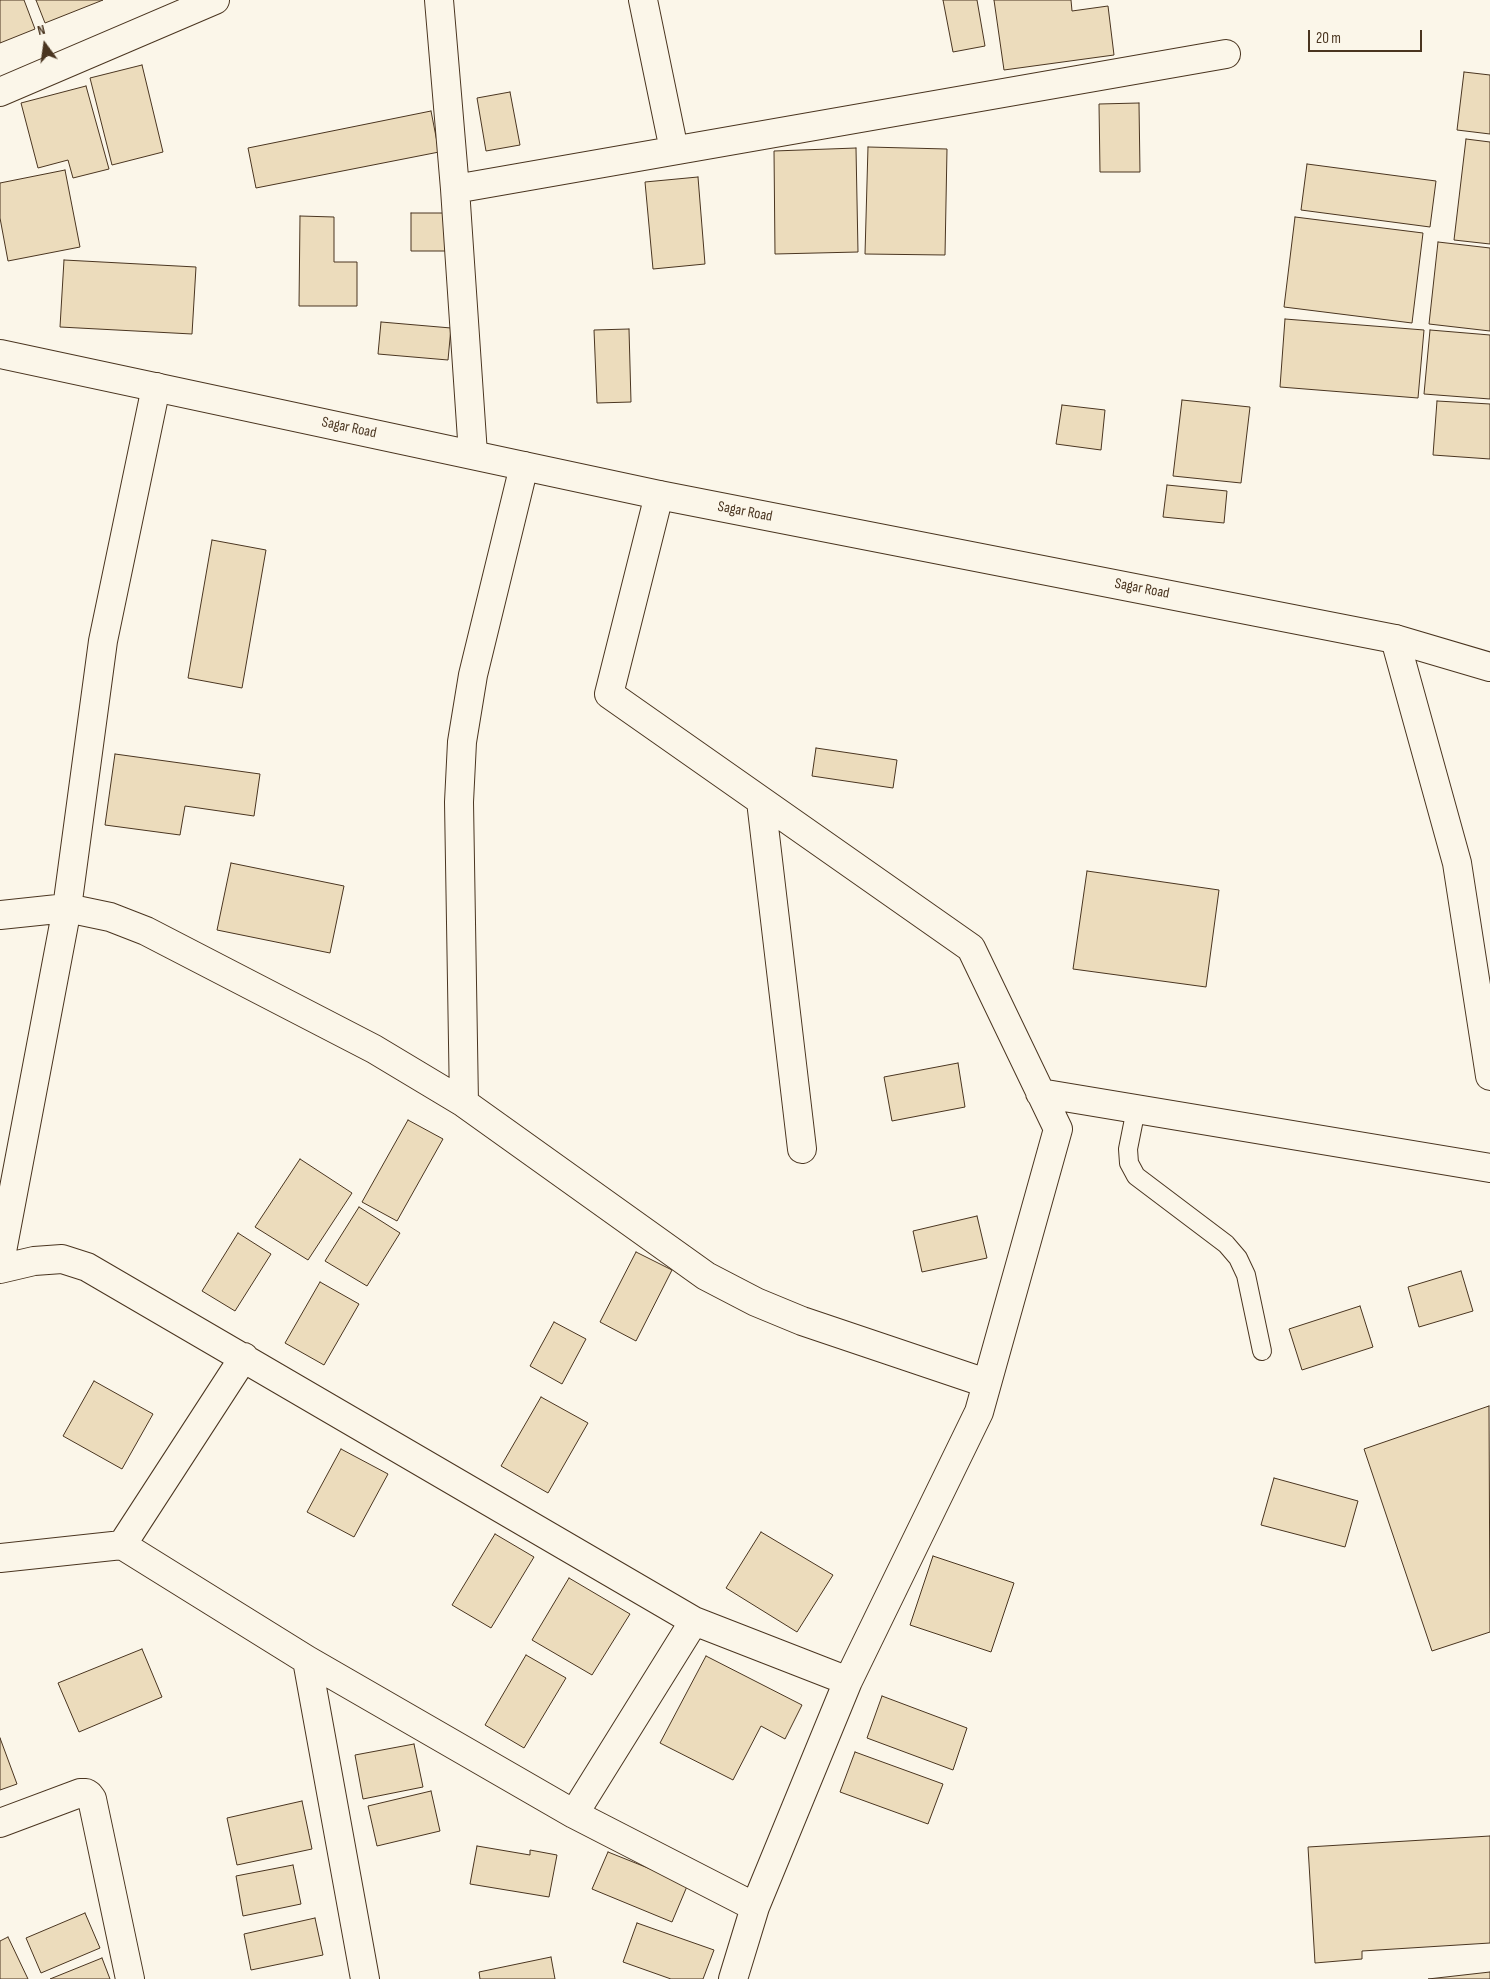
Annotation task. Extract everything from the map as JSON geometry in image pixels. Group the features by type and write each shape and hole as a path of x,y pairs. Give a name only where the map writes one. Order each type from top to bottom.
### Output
{"main road":[{"path":"0,92 215,0"},
{"path":"439,0 455,189 473,454"},
{"path":"642,0 674,150"},
{"path":"455,189 1226,54"},
{"name":"Sagar Road","path":"0,354 659,495 1395,639 1490,667"},
{"path":"0,1262 67,908 103,641 156,387"},
{"path":"464,1103 459,802 462,742 473,675 524,466"},
{"path":"659,495 609,694 971,948 1058,1129 979,1412 848,1681 755,1907 732,1979"},
{"path":"1395,639 1457,863 1490,1076"},
{"path":"761,801 802,1149"},
{"path":"0,915 67,908 110,917 146,931 374,1049 464,1103 706,1276 756,1302 802,1321 986,1384"},
{"path":"1040,1093 1490,1168"},
{"path":"0,1269 34,1260 62,1259 87,1267 244,1357 694,1622 848,1681"},
{"path":"122,1544 244,1357"},
{"path":"0,1558 122,1544 307,1660 574,1814 755,1907"},
{"path":"574,1814 694,1622"},
{"path":"307,1660 365,1979"},
{"path":"0,1823 80,1793 89,1795 92,1799 130,1979"}],"lane":[{"path":"1136,1109 1128,1149 1129,1163 1136,1176 1226,1244 1238,1258 1246,1275 1262,1351"}],"building":[{"path":"0,0 24,0 35,29 0,43"},
{"path":"36,0 103,0 45,23"},
{"path":"943,0 977,0 985,46 953,52"},
{"path":"994,0 1071,0 1072,11 1108,6 1114,55 1004,70"},
{"path":"142,65 163,152 112,165 90,78"},
{"path":"1464,72 1490,75 1490,134 1457,130"},
{"path":"86,86 109,169 73,178 68,160 38,168 21,103"},
{"path":"510,92 520,145 486,151 477,98"},
{"path":"1139,103 1140,172 1100,172 1099,104"},
{"path":"431,111 439,152 256,188 248,148"},
{"path":"1466,139 1490,142 1490,244 1454,240"},
{"path":"868,147 947,149 945,255 865,254"},
{"path":"856,148 858,252 775,254 774,151"},
{"path":"1307,164 1436,181 1430,227 1301,210"},
{"path":"65,170 80,247 8,261 0,218 0,183"},
{"path":"698,177 705,264 653,269 645,182"},
{"path":"411,213 447,213 447,251 411,251"},
{"path":"300,216 334,217 334,262 357,262 357,306 299,306"},
{"path":"1295,217 1423,233 1412,323 1284,307"},
{"path":"1438,242 1490,248 1490,331 1429,324"},
{"path":"64,260 196,267 192,334 60,327"},
{"path":"1285,319 1424,330 1418,398 1280,387"},
{"path":"381,322 451,328 448,360 378,354"},
{"path":"629,329 631,402 597,403 594,330"},
{"path":"1430,330 1490,335 1490,399 1424,394"},
{"path":"1182,400 1250,407 1241,483 1173,476"},
{"path":"1437,401 1490,404 1490,459 1433,455"},
{"path":"1062,405 1105,410 1101,450 1056,444"},
{"path":"1167,485 1227,491 1224,523 1163,517"},
{"path":"212,540 266,550 242,688 188,678"},
{"path":"816,748 897,760 893,788 812,776"},
{"path":"115,754 260,774 254,816 185,806 180,835 105,825"},
{"path":"231,863 344,886 330,953 217,930"},
{"path":"1087,871 1219,890 1206,987 1073,969"},
{"path":"958,1063 965,1107 892,1121 884,1077"},
{"path":"408,1120 443,1139 397,1221 362,1202"},
{"path":"300,1159 352,1193 308,1260 255,1227"},
{"path":"359,1207 400,1233 367,1286 325,1261"},
{"path":"977,1216 987,1258 922,1272 913,1231"},
{"path":"238,1233 271,1254 235,1311 202,1291"},
{"path":"636,1252 672,1270 636,1341 600,1322"},
{"path":"1461,1271 1473,1311 1419,1327 1408,1287"},
{"path":"320,1282 359,1304 324,1365 285,1343"},
{"path":"1360,1306 1373,1347 1302,1370 1289,1329"},
{"path":"554,1322 586,1339 562,1384 530,1366"},
{"path":"94,1381 153,1414 122,1469 63,1436"},
{"path":"541,1397 588,1423 548,1493 501,1466"},
{"path":"1489,1406 1490,1632 1432,1651 1364,1449"},
{"path":"341,1449 388,1474 354,1537 307,1512"},
{"path":"1274,1478 1358,1501 1345,1547 1261,1525"},
{"path":"761,1532 833,1575 797,1632 726,1588"},
{"path":"495,1534 534,1557 491,1628 452,1605"},
{"path":"933,1556 1014,1583 991,1652 910,1625"},
{"path":"569,1578 630,1614 592,1675 532,1640"},
{"path":"142,1649 162,1697 79,1732 58,1683"},
{"path":"526,1655 566,1678 524,1748 485,1725"},
{"path":"706,1656 802,1705 785,1739 761,1726 733,1780 660,1743"},
{"path":"882,1696 967,1728 953,1770 867,1738"},
{"path":"0,1738 17,1784 0,1790"},
{"path":"414,1744 423,1787 363,1799 355,1755"},
{"path":"855,1752 943,1784 928,1824 840,1792"},
{"path":"431,1791 440,1831 377,1846 368,1806"},
{"path":"302,1801 312,1849 237,1865 227,1818"},
{"path":"1490,1836 1490,1943 1362,1951 1362,1959 1315,1963 1308,1847"},
{"path":"477,1846 530,1855 530,1850 557,1855 549,1897 470,1884"},
{"path":"608,1852 688,1884 672,1922 592,1889"},
{"path":"293,1865 301,1904 243,1916 236,1876"},
{"path":"85,1913 100,1948 41,1973 26,1938"},
{"path":"315,1918 323,1955 251,1970 244,1934"},
{"path":"637,1923 714,1950 703,1979 671,1979 623,1962"},
{"path":"8,1937 28,1979 0,1979 0,1941"},
{"path":"551,1957 555,1979 480,1979 479,1972"},
{"path":"102,1958 110,1979 50,1979"},
{"path":"1490,1972 1490,1979 1428,1979"}]}
